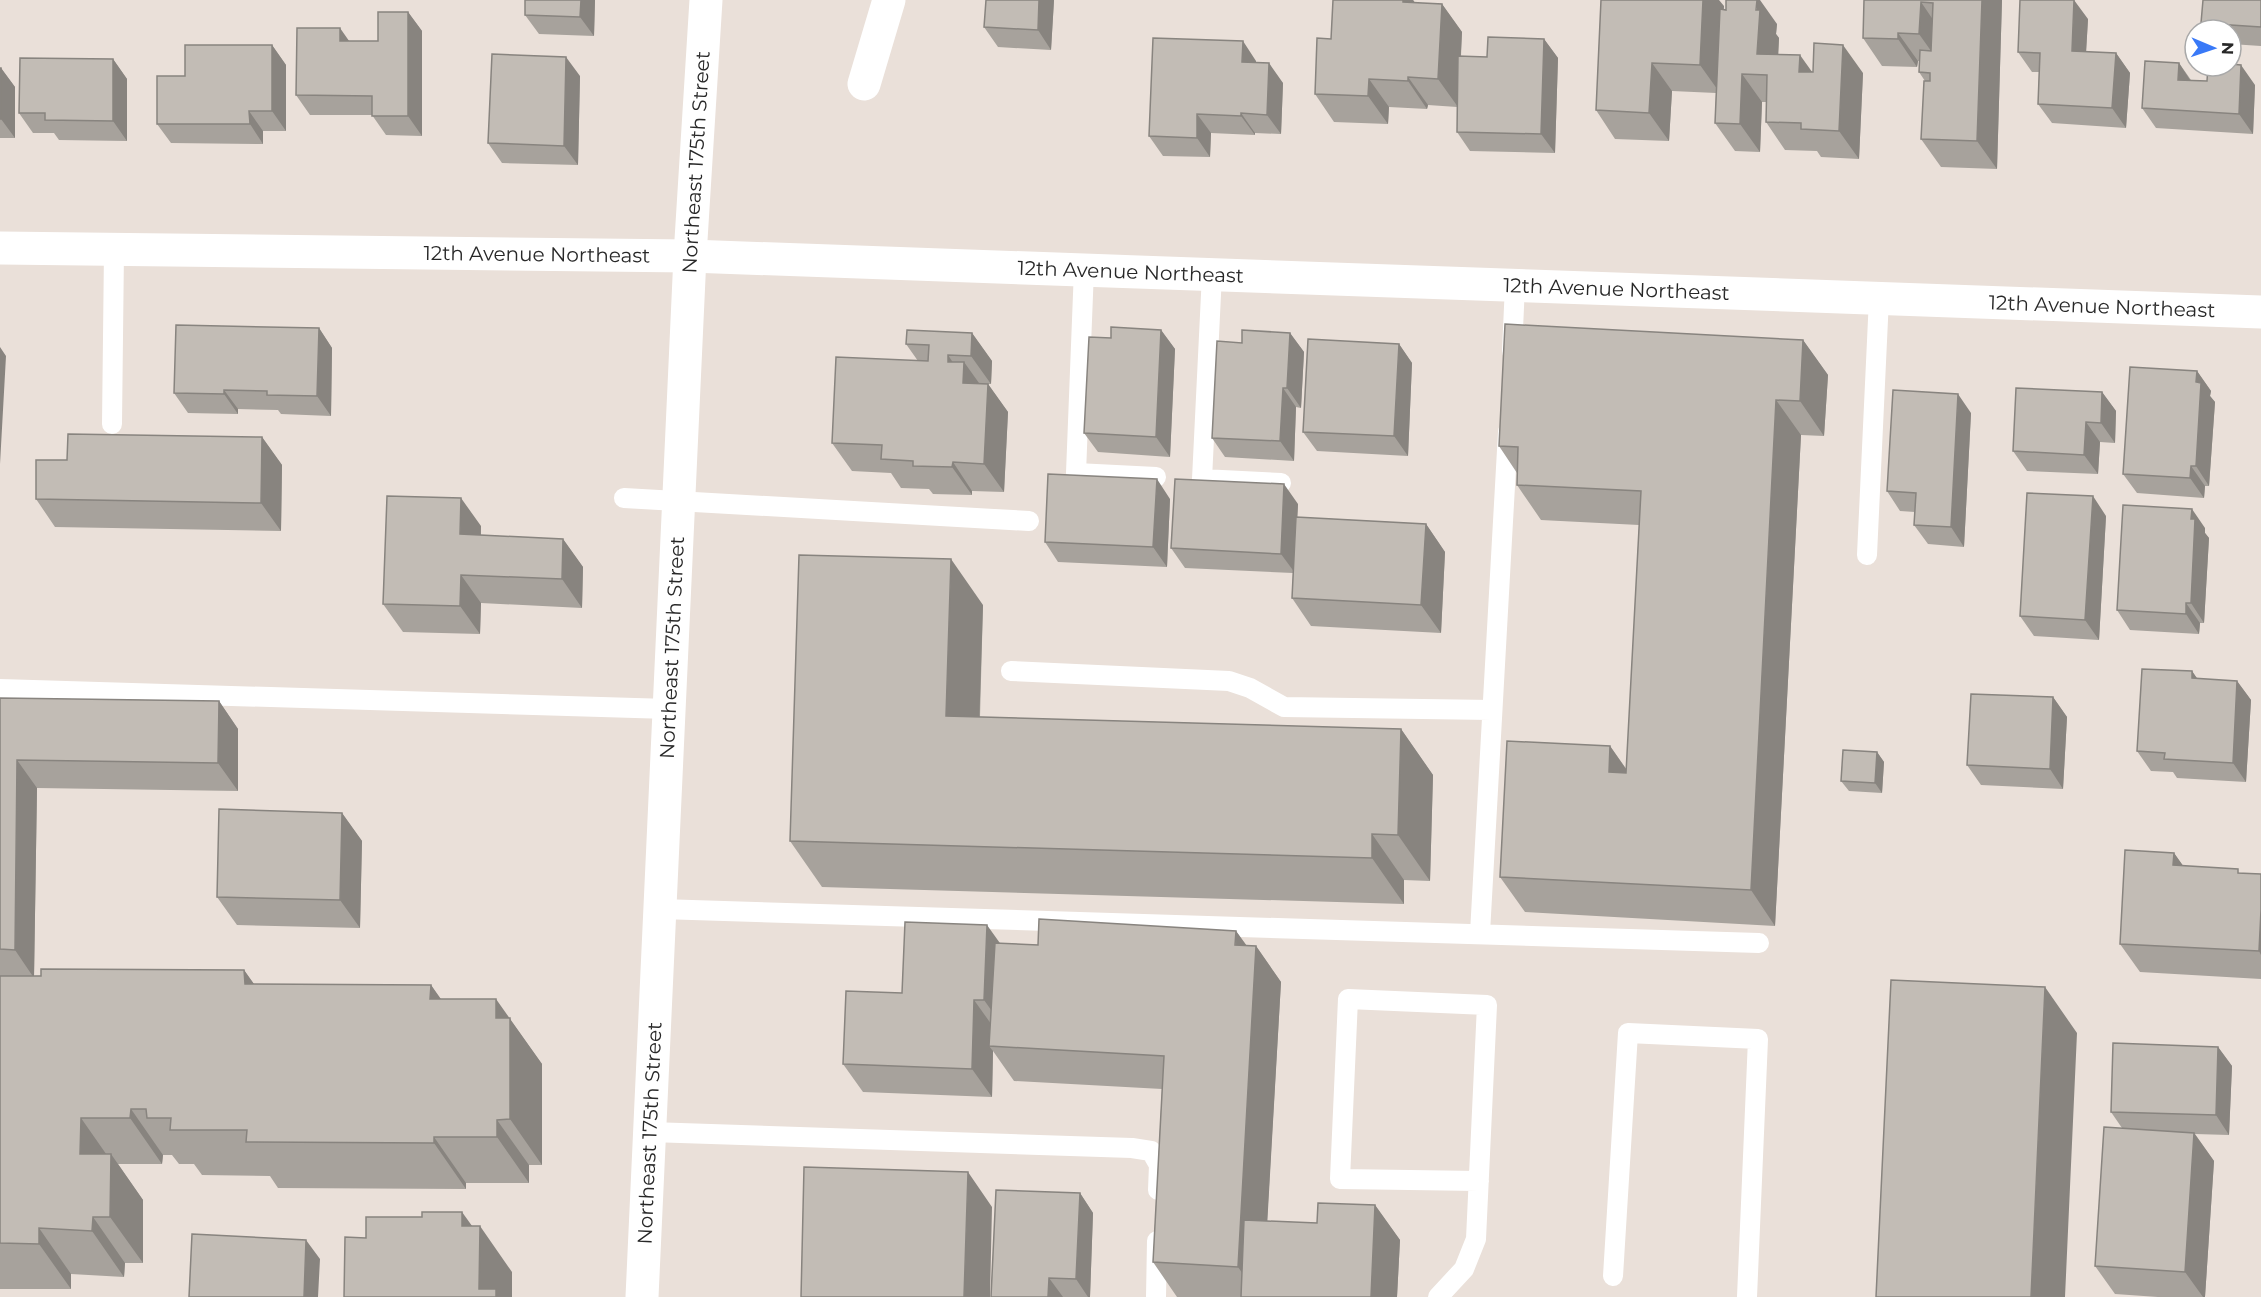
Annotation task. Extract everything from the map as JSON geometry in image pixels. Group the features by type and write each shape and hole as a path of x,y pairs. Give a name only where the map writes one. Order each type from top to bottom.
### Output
{"street":[{"name":"Northeast 175th Street","path":"642,1297 690,256 706,0"},
{"path":"864,84 889,0"},
{"name":"12th Avenue Northeast","path":"0,249 690,256 2261,312"}],"lane":[{"path":"112,424 114,250"},
{"path":"1084,269 1076,473 1156,477"},
{"path":"1212,274 1202,479 1281,483"},
{"path":"1511,372 1515,285"},
{"path":"1867,555 1879,298"},
{"path":"1480,933 1508,419"},
{"path":"624,498 1029,521"},
{"path":"1011,671 1229,681 1250,688 1284,707 1492,710"},
{"path":"0,689 669,709"},
{"path":"660,909 1759,943"},
{"path":"1438,1297 1464,1269 1476,1239 1479,1181 1487,1005 1348,999 1340,1179 1479,1181"},
{"path":"1613,1276 1628,1033 1758,1039 1747,1297"},
{"path":"650,1132 1132,1148 1151,1151 1159,1165 1156,1297"}],"building":[{"path":"525,0 581,0 580,17 525,15"},
{"path":"986,0 1039,0 1038,30 984,27"},
{"path":"1333,0 1403,0 1403,2 1442,4 1438,79 1408,77 1408,81 1369,79 1368,96 1315,94 1317,38 1331,39"},
{"path":"1601,0 1703,0 1700,65 1652,63 1649,113 1596,110"},
{"path":"1726,0 1757,0 1756,10 1760,10 1757,54 1800,55 1799,72 1813,72 1814,43 1843,45 1839,131 1801,129 1801,123 1766,122 1767,75 1742,74 1740,124 1715,123 1720,9 1726,10"},
{"path":"1864,0 1982,0 1977,141 1921,139 1924,81 1930,81 1930,73 1919,72 1920,50 1931,51 1933,3 1921,2 1919,34 1898,33 1898,39 1863,38"},
{"path":"2020,0 2074,0 2072,51 2116,53 2112,108 2038,104 2040,53 2018,52"},
{"path":"2203,0 2261,0 2261,27 2243,26 2243,18 2201,18"},
{"path":"378,12 408,12 408,116 372,116 372,96 296,95 297,28 340,28 340,41 378,41"},
{"path":"1488,37 1544,39 1541,134 1457,132 1458,56 1487,57"},
{"path":"1153,38 1243,41 1242,62 1269,63 1267,115 1197,114 1197,138 1149,136"},
{"path":"185,45 272,45 272,111 249,111 250,124 157,124 157,76 185,76"},
{"path":"492,54 566,57 564,146 488,143"},
{"path":"20,58 113,59 113,121 45,120 45,113 19,113"},
{"path":"2145,61 2179,63 2178,80 2207,81 2207,78 2240,78 2239,114 2142,108"},
{"path":"1,68 1,119 0,119"},
{"path":"1505,324 1803,340 1800,401 1776,400 1751,890 1500,877 1507,741 1610,746 1609,772 1626,773 1641,491 1517,485 1518,447 1499,446"},
{"path":"176,325 319,328 317,396 267,395 267,391 224,390 224,394 174,393"},
{"path":"1111,327 1161,330 1156,437 1084,433 1089,337 1111,338"},
{"path":"907,330 972,333 971,356 948,355 948,362 964,362 963,383 988,384 984,464 953,462 952,467 913,466 913,461 881,459 882,445 832,443 836,357 928,361 929,345 906,344"},
{"path":"1242,330 1290,333 1287,388 1283,388 1280,441 1212,438 1217,341 1242,343"},
{"path":"1308,339 1399,344 1394,436 1303,432"},
{"path":"2130,367 2197,371 2196,382 2201,383 2196,466 2191,466 2190,478 2123,474"},
{"path":"2016,388 2102,392 2101,423 2086,422 2084,455 2013,451"},
{"path":"1893,390 1958,394 1951,527 1914,525 1916,493 1887,491"},
{"path":"68,434 262,437 261,503 36,499 36,460 67,460"},
{"path":"1048,474 1157,479 1153,547 1045,542"},
{"path":"1175,479 1284,484 1281,554 1171,548"},
{"path":"2027,493 2093,496 2085,620 2020,616"},
{"path":"387,496 461,498 460,534 563,539 562,579 461,575 460,606 383,604"},
{"path":"2123,505 2192,509 2191,519 2195,519 2191,603 2186,603 2186,614 2117,610"},
{"path":"1296,517 1426,524 1421,605 1292,598"},
{"path":"799,555 951,559 946,716 1401,729 1398,835 1372,834 1372,858 790,841"},
{"path":"2142,669 2192,671 2192,678 2237,681 2233,763 2164,759 2165,753 2137,751"},
{"path":"1971,694 2053,697 2050,769 1967,765"},
{"path":"0,698 219,701 218,763 17,760 15,950 0,949"},
{"path":"1843,750 1877,752 1875,783 1841,781"},
{"path":"219,809 342,813 340,900 217,897"},
{"path":"2125,850 2174,853 2173,865 2238,869 2238,873 2261,874 2259,951 2120,944"},
{"path":"1039,919 1236,931 1235,945 1256,946 1238,1267 1153,1262 1164,1056 989,1046 995,943 1038,945"},
{"path":"905,922 987,925 984,1000 974,1000 972,1069 843,1064 846,991 902,993"},
{"path":"41,969 244,970 245,984 431,985 430,999 496,999 496,1018 510,1018 510,1119 497,1120 497,1137 434,1137 434,1143 246,1142 247,1130 170,1130 171,1118 147,1118 146,1109 131,1109 130,1118 81,1118 80,1154 111,1154 110,1217 93,1217 92,1231 39,1228 39,1244 0,1243 0,976 41,976"},
{"path":"1891,980 2045,987 2031,1297 1876,1297"},
{"path":"2113,1043 2218,1047 2216,1115 2111,1112"},
{"path":"2104,1127 2194,1133 2185,1272 2095,1266"},
{"path":"804,1167 968,1172 964,1297 801,1297"},
{"path":"996,1190 1080,1193 1076,1279 1049,1278 1048,1297 991,1297"},
{"path":"1318,1203 1375,1205 1371,1297 1241,1297 1244,1220 1317,1223"},
{"path":"422,1212 462,1212 462,1226 480,1226 479,1289 496,1289 496,1297 344,1297 345,1237 366,1238 366,1217 422,1217"},
{"path":"192,1234 306,1240 304,1297 189,1297"}]}
